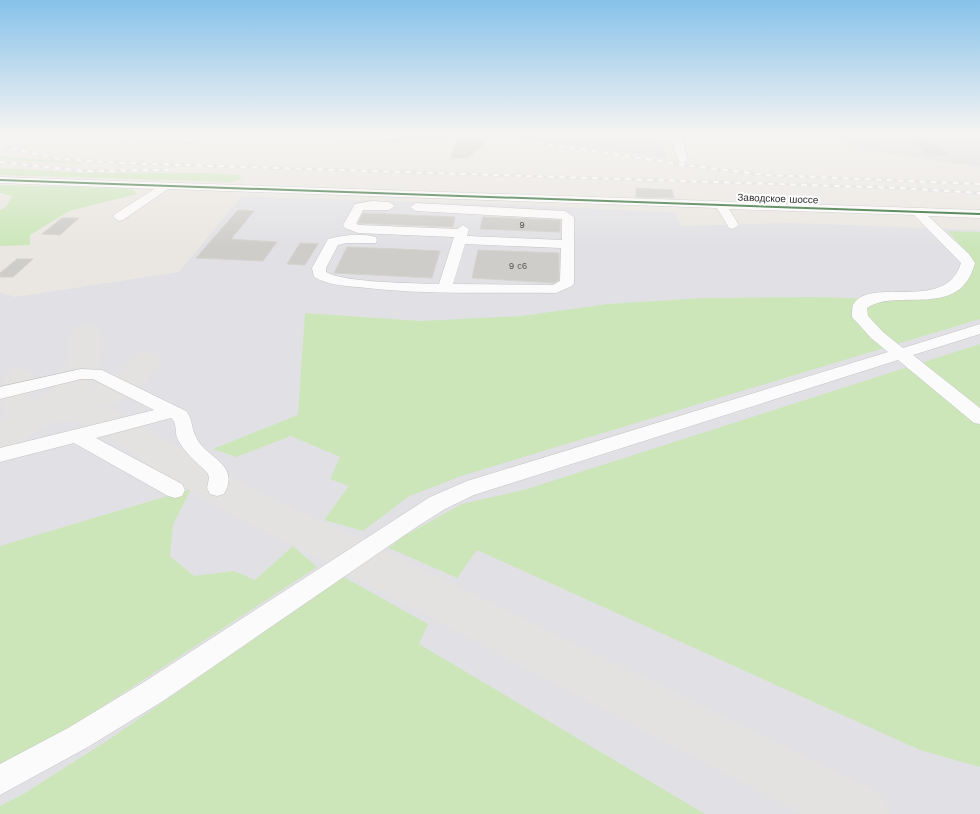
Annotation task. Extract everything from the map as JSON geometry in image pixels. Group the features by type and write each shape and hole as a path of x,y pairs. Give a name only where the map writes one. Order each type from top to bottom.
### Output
{"street":[{"name":"Заводское шоссе","path":"0,180 164,187 720,204 980,214"},
{"path":"365,193 368,186 376,186 574,193 592,201"},
{"path":"119,217 164,187"},
{"path":"445,287 474,197"},
{"path":"720,204 733,225"},
{"path":"460,240 358,229 349,225 356,209 367,205 565,215 568,217 568,244 567,283 556,289 445,287 412,288 378,286 326,278 318,271 333,242 340,239 460,240 568,244"},
{"path":"916,211 964,257 968,263 967,267 956,284 941,293 870,299 860,306 860,317 866,326 899,354 980,418"},
{"path":"0,780 50,754 214,653 411,518 444,499 467,489 980,329"},
{"path":"0,393 81,374 96,374 175,411 183,418 184,432 187,440 217,471 219,478 217,488"},
{"path":"0,455 175,411"},
{"path":"77,436 175,490"}],"shaded area":[{"path":"241,197 522,205 675,213 681,226 790,223 980,230 980,814 0,814 0,292 15,297 179,272"}],"green space":[{"path":"0,171 199,173 238,175 242,179 231,182 0,175"},
{"path":"0,185 124,188 133,190 137,194 69,211 30,235 30,245 0,246 0,210 6,207 12,196 0,193"},
{"path":"948,231 980,232 980,319 461,476 408,497 363,531 324,520 349,486 330,479 340,457 291,436 236,457 213,449 298,415 305,313 421,321 521,316 608,304 704,298 814,297 882,299 941,296 963,279 968,254"},
{"path":"980,344 980,767 920,750 477,550 457,578 389,548 402,537 462,504 527,489"},
{"path":"191,489 173,525 170,556 194,576 234,571 255,580 293,546 317,567 17,762 0,770 0,546"},
{"path":"344,577 428,624 419,644 705,814 0,814 0,806 25,793 108,740"}],"building":[{"path":"636,188 672,190 674,198 636,197"},
{"path":"238,210 254,211 231,239 277,242 263,261 196,258"},
{"path":"363,213 455,217 453,227 358,223"},
{"path":"483,217 560,220 560,232 480,229"},
{"path":"62,218 79,218 60,235 42,234"},
{"path":"300,243 318,244 305,265 287,264"},
{"path":"347,247 440,251 432,278 334,273"},
{"path":"478,250 559,253 559,280 554,283 472,278"},
{"path":"17,259 33,259 13,277 0,277 0,273"}],"taxiway":[{"path":"53,404 72,389 77,381 83,365 86,333"},
{"path":"61,409 87,402 110,393 133,378 146,361"},
{"path":"18,378 13,393 13,402 18,409 28,412 54,410"},
{"path":"54,410 61,409"},
{"path":"54,410 61,409"},
{"path":"61,409 81,411 105,419 180,467 252,507 356,557 861,814"},
{"path":"0,442 14,429 32,418 54,410"}],"railway":[{"path":"370,171 900,188 980,193"},
{"path":"734,171 767,175 980,184"}],"cycle path":[{"path":"0,180 980,214"}]}
